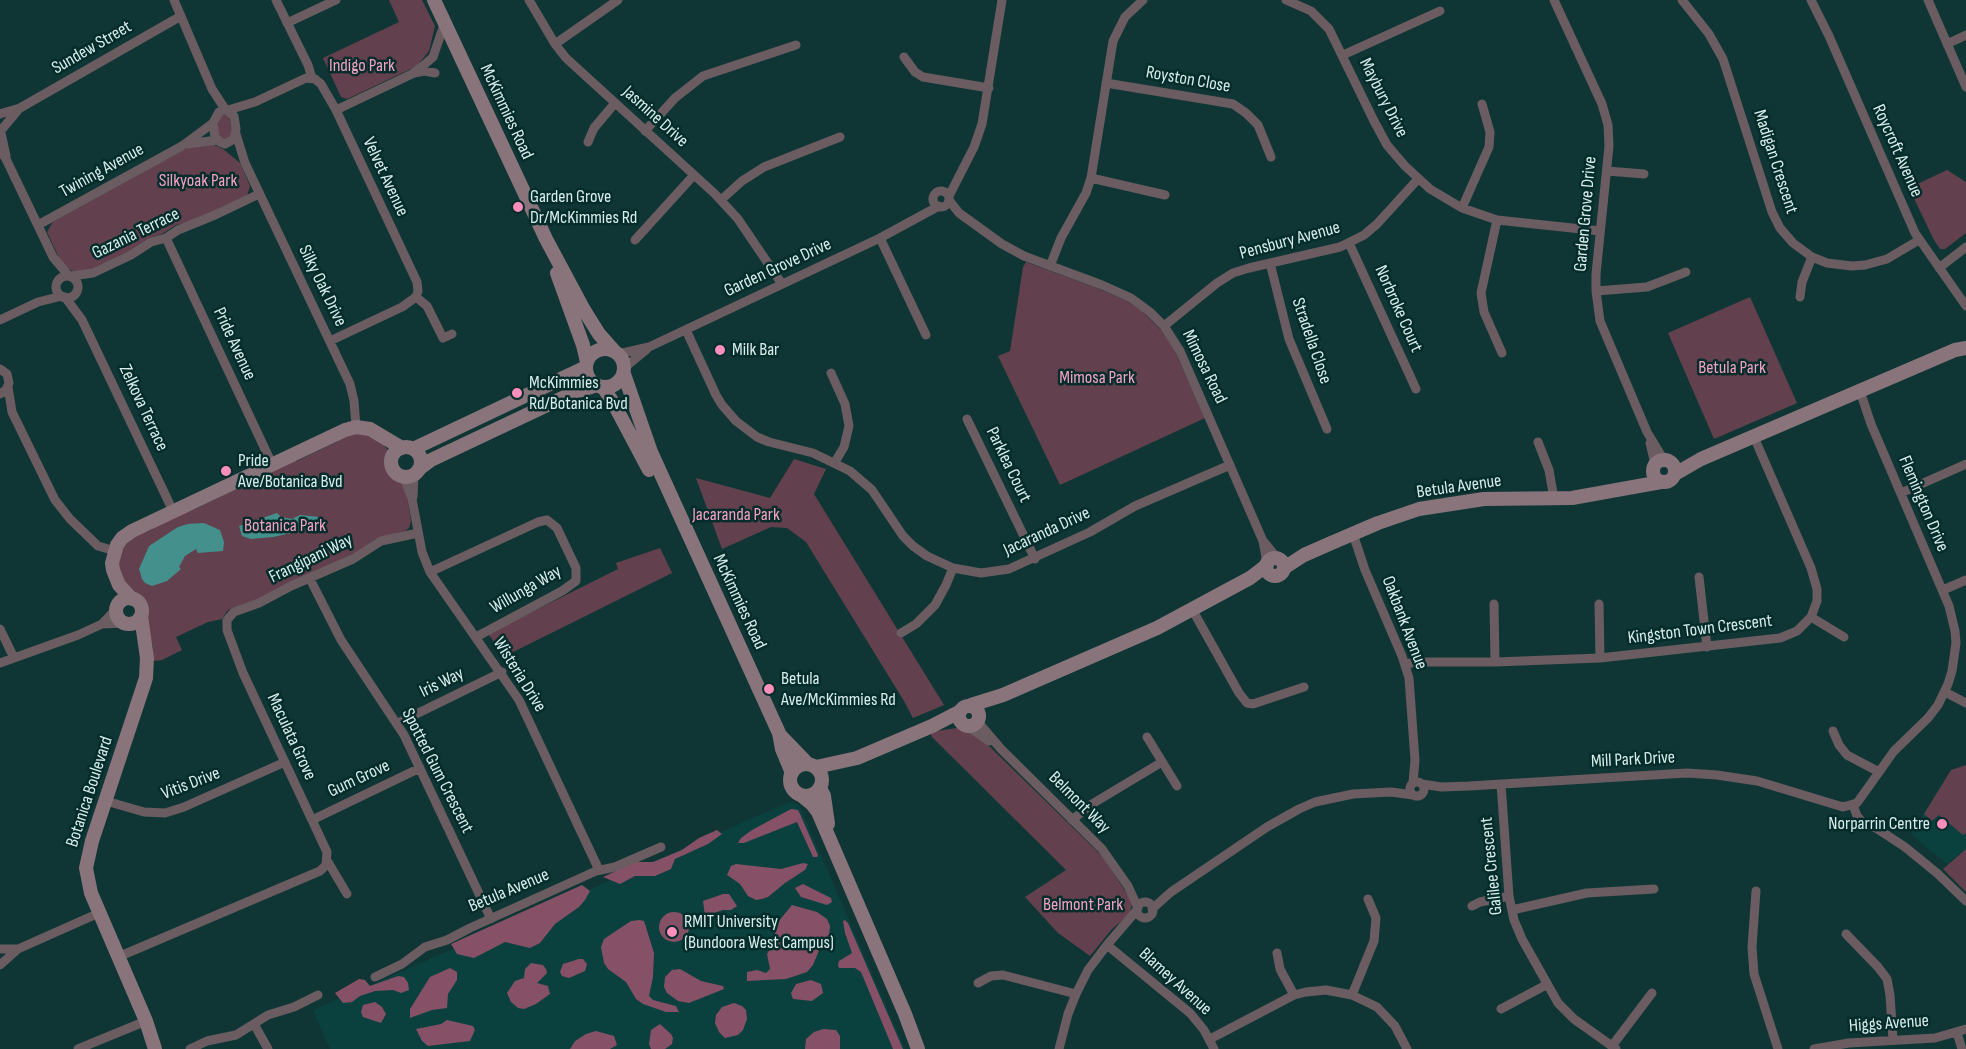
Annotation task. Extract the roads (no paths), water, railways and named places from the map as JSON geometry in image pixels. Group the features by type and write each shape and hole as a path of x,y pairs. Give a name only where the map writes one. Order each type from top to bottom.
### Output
{"street":[{"path":"174,0 212,90 234,116 236,134 231,142 221,142 214,132 212,90"},
{"name":"Velvet Avenue","path":"276,0 308,65 312,78 321,84 336,110 417,282 416,297 427,306 443,338 452,334"},
{"path":"287,23 336,0"},
{"name":"McKimmies Road","path":"434,0 546,239 584,310 599,334 616,352"},
{"name":"Jasmine Drive","path":"529,0 555,44 581,73 721,200 748,231 779,286"},
{"path":"555,44 618,0"},
{"path":"942,200 960,173 978,136 986,111 1002,0"},
{"name":"Maybury Drive","path":"1286,0 1299,2 1323,21 1334,35 1379,132 1395,155 1418,179 1436,193 1462,208 1497,220 1600,231"},
{"name":"Garden Grove Drive","path":"1554,0 1605,114 1609,136 1596,291 1599,313 1604,332 1664,467"},
{"name":"Madigan Crescent","path":"1682,0 1709,34 1723,58 1775,221 1793,243 1812,257 1839,266 1865,265 1887,259 1919,240"},
{"name":"Roycroft Avenue","path":"1811,0 1919,240 1966,306"},
{"path":"1928,0 1966,87"},
{"path":"1050,266 1061,238 1086,193 1091,178 1110,52 1125,17 1140,1"},
{"path":"1344,55 1440,11"},
{"name":"Sundew Street","path":"0,115 20,108 181,16"},
{"path":"412,74 433,57 445,22"},
{"path":"1947,44 1966,35"},
{"path":"645,130 685,88 703,76 796,45"},
{"path":"904,57 915,72 923,77 989,88"},
{"path":"336,110 412,74 425,71 435,73"},
{"path":"215,120 219,112 255,102 303,79 312,78"},
{"name":"Royston Close","path":"1106,83 1233,104 1258,125 1271,157"},
{"path":"236,124 255,102"},
{"path":"588,142 594,128 615,103"},
{"path":"1462,208 1489,147 1490,132 1482,104"},
{"name":"Sundew Street","path":"1,132 20,108"},
{"path":"0,115 3,120 1,132 6,159"},
{"name":"Twining Avenue","path":"38,225 182,146 215,120"},
{"name":"Silky Oak Drive","path":"236,134 245,163 350,384 356,427"},
{"path":"721,200 764,167 840,137"},
{"name":"Twining Avenue","path":"182,146 221,142"},
{"name":"Silky Oak Drive","path":"221,142 245,163"},
{"path":"0,150 53,257 76,281 77,290 72,296 38,302 0,320"},
{"path":"1606,171 1644,174"},
{"path":"635,240 694,175"},
{"path":"1091,178 1165,195"},
{"name":"Pensbury Avenue","path":"1164,326 1216,283 1241,270 1330,249 1349,243 1372,230 1418,179"},
{"name":"Gazania Terrace","path":"70,276 93,273 131,255 151,242 166,238 178,230 215,216 260,194"},
{"name":"Garden Grove Drive","path":"616,352 649,347 686,330 880,238 942,200"},
{"name":"Mimosa Road","path":"942,200 1002,244 1024,256 1131,298 1164,326 1180,351 1275,565"},
{"path":"1497,220 1481,293 1484,312 1502,353"},
{"name":"Pride Avenue","path":"166,238 272,464"},
{"path":"880,238 926,335"},
{"name":"McKimmies Road","path":"546,239 583,345 586,364"},
{"name":"Norbroke Court","path":"1349,243 1416,389"},
{"path":"1939,268 1966,247"},
{"path":"53,257 57,292 64,297"},
{"path":"1800,297 1802,282 1812,257"},
{"name":"Stradella Close","path":"1270,262 1289,339 1327,429"},
{"path":"1596,291 1647,287 1686,272"},
{"name":"Gazania Terrace","path":"77,290 93,273"},
{"path":"38,302 62,277 70,276"},
{"name":"Zelkova Terrace","path":"77,290 82,320"},
{"name":"Zelkova Terrace","path":"64,297 82,320 173,511"},
{"path":"330,341 402,307 416,297"},
{"name":"Jacaranda Drive","path":"686,330 716,395 736,422 769,442 800,449 835,462 850,471 872,490 903,536 913,546 933,560 952,568 981,573 1009,569 1090,532 1136,506 1230,465"},
{"name":"Betula Avenue","path":"1625,489 1664,467 1701,459 1962,346"},
{"name":"Garden Grove Drive","path":"624,371 649,347"},
{"path":"608,349 616,352 621,358 624,371 616,384 575,392 431,460 412,473 393,469 392,465 402,451 498,410 586,364 595,352 608,349"},
{"path":"586,364 587,376 600,386"},
{"path":"0,369 9,378 12,412"},
{"name":"McKimmies Road","path":"624,371 651,452 779,733 782,749 792,773"},
{"path":"831,373 845,404 849,426 843,447 835,462"},
{"name":"McKimmies Road","path":"600,386 622,418 687,542 696,552"},
{"path":"0,394 8,387"},
{"name":"Flemington Drive","path":"1856,393 1943,590 1953,619 1956,642 1952,670 1945,692 1928,718 1894,751 1856,809"},
{"path":"0,399 12,412 55,500 70,519 98,546 115,550"},
{"path":"498,410 506,425"},
{"name":"Parklea Court","path":"967,419 1035,559"},
{"path":"132,621 119,618 123,603 113,570 115,550 126,534 345,430 356,427 370,429 402,451 419,456 421,465 412,473"},
{"path":"1754,437 1815,578 1817,596 1811,617 1844,637"},
{"path":"1538,442 1549,470 1554,499"},
{"path":"1900,493 1966,464"},
{"name":"Betula Avenue","path":"812,766 856,758 932,726 970,718 1003,694 1157,628 1275,565 1407,513 1454,502 1484,499 1554,499 1590,496 1671,480 1664,467"},
{"name":"Wisteria Drive","path":"412,473 412,499 418,533 430,572 502,672 519,700 599,870"},
{"name":"Willunga Way","path":"430,572 538,522 547,520 557,528 576,568 576,580 562,591 476,638"},
{"name":"Frangipani Way","path":"226,625 229,616 234,612 259,603 335,565 353,559 381,542 418,533"},
{"name":"Oakbank Avenue","path":"1350,535 1406,667 1412,706 1417,787"},
{"path":"901,633 916,624 935,605 952,568"},
{"path":"1700,577 1707,647"},
{"name":"Spotted Gum Crescent","path":"310,579 341,640 398,723 491,919"},
{"path":"1943,590 1966,580"},
{"path":"123,603 141,605 132,621"},
{"path":"102,624 123,603"},
{"path":"1494,604 1496,662"},
{"path":"1599,604 1600,658"},
{"path":"1192,609 1239,693 1247,703 1253,704 1304,687"},
{"name":"Kingston Town Crescent","path":"1406,667 1419,662 1600,658 1707,647 1787,636 1797,631 1811,617"},
{"path":"0,663 102,624 132,621"},
{"name":"Botanica Boulevard","path":"132,621 143,637 147,658 146,678 86,868 88,884 99,913 146,1021 163,1049"},
{"name":"Maculata Grove","path":"226,625 243,673 327,852 328,862 347,894"},
{"path":"0,629 14,658"},
{"name":"Iris Way","path":"398,723 502,672"},
{"path":"1945,692 1966,703"},
{"name":"Belmont Way","path":"970,718 1102,849 1143,908"},
{"path":"1833,731 1839,745 1847,754 1879,772"},
{"name":"McKimmies Road","path":"779,733 812,766"},
{"path":"1147,737 1177,786"},
{"name":"Betula Avenue","path":"820,787 856,758"},
{"name":"Vitis Drive","path":"106,801 144,812 165,813 184,807 285,762"},
{"path":"1072,820 1092,804 1162,762"},
{"path":"831,844 826,806 820,787 821,776 812,766 798,766 792,773 792,787 818,812 831,844 905,1014 918,1049"},
{"name":"Gum Grove","path":"312,820 420,768"},
{"name":"Mill Park Drive","path":"1059,1049 1076,994 1088,970 1122,928 1143,908 1171,892 1267,827 1299,809 1332,798 1417,787 1661,774 1717,775 1774,785 1824,802 1856,809"},
{"name":"Galilee Crescent","path":"1502,784 1509,896 1522,939 1558,1003 1574,1019 1614,1047"},
{"path":"801,795 812,795 820,787"},
{"path":"1856,809 1859,820 1865,825 1876,828 1920,858 1966,901"},
{"name":"Betula Avenue","path":"375,977 402,964 425,947 447,940 599,870 615,867 661,847"},
{"path":"118,957 320,871 328,862"},
{"path":"1512,910 1587,893 1654,889"},
{"path":"1756,891 1752,947 1754,974 1778,1049"},
{"path":"1472,906 1489,899 1509,896"},
{"path":"1352,995 1374,941 1376,918 1368,899"},
{"path":"0,965 18,949 99,913"},
{"path":"1846,934 1887,979 1893,1040"},
{"name":"Blamey Avenue","path":"1107,945 1181,1004 1198,1022 1214,1049"},
{"path":"0,949 18,949"},
{"path":"1277,953 1280,969 1293,995"},
{"path":"978,983 991,976 1003,975 1076,994"},
{"path":"1501,1009 1546,985"},
{"path":"1210,1039 1293,995 1326,990 1352,995 1377,1006 1401,1036 1407,1049"},
{"path":"1614,1047 1652,993"},
{"path":"193,1048 207,1041 236,1035 268,1015 294,1007 318,995"},
{"path":"905,1014 924,1049"},
{"path":"78,1049 146,1021"},
{"name":"Botanica Boulevard","path":"146,1021 154,1049"},
{"path":"254,1023 268,1049"},
{"path":"1962,1031 1962,1049"},
{"name":"Higgs Avenue","path":"1814,1049 1893,1040 1935,1038 1962,1031"}],"place":[{"name":"Garden Grove Dr/McKimmies Rd","path":"518,207"},
{"name":"Milk Bar","path":"720,350"},
{"name":"McKimmies Rd/Botanica Bvd","path":"517,393"},
{"name":"Pride Ave/Botanica Bvd","path":"226,471"},
{"name":"Betula Ave/McKimmies Rd","path":"769,689"},
{"name":"Norparrin Centre","path":"1942,824"},
{"name":"RMIT University (Bundoora West Campus)","path":"672,932"}],"park label":[{"name":"Indigo Park","path":"362,66"},
{"name":"Silkyoak Park","path":"198,181"},
{"name":"Betula Park","path":"1732,368"},
{"name":"Mimosa Park","path":"1097,378"},
{"name":"Jacaranda Park","path":"736,515"},
{"name":"Botanica Park","path":"285,526"},
{"name":"Belmont Park","path":"1083,905"}]}
